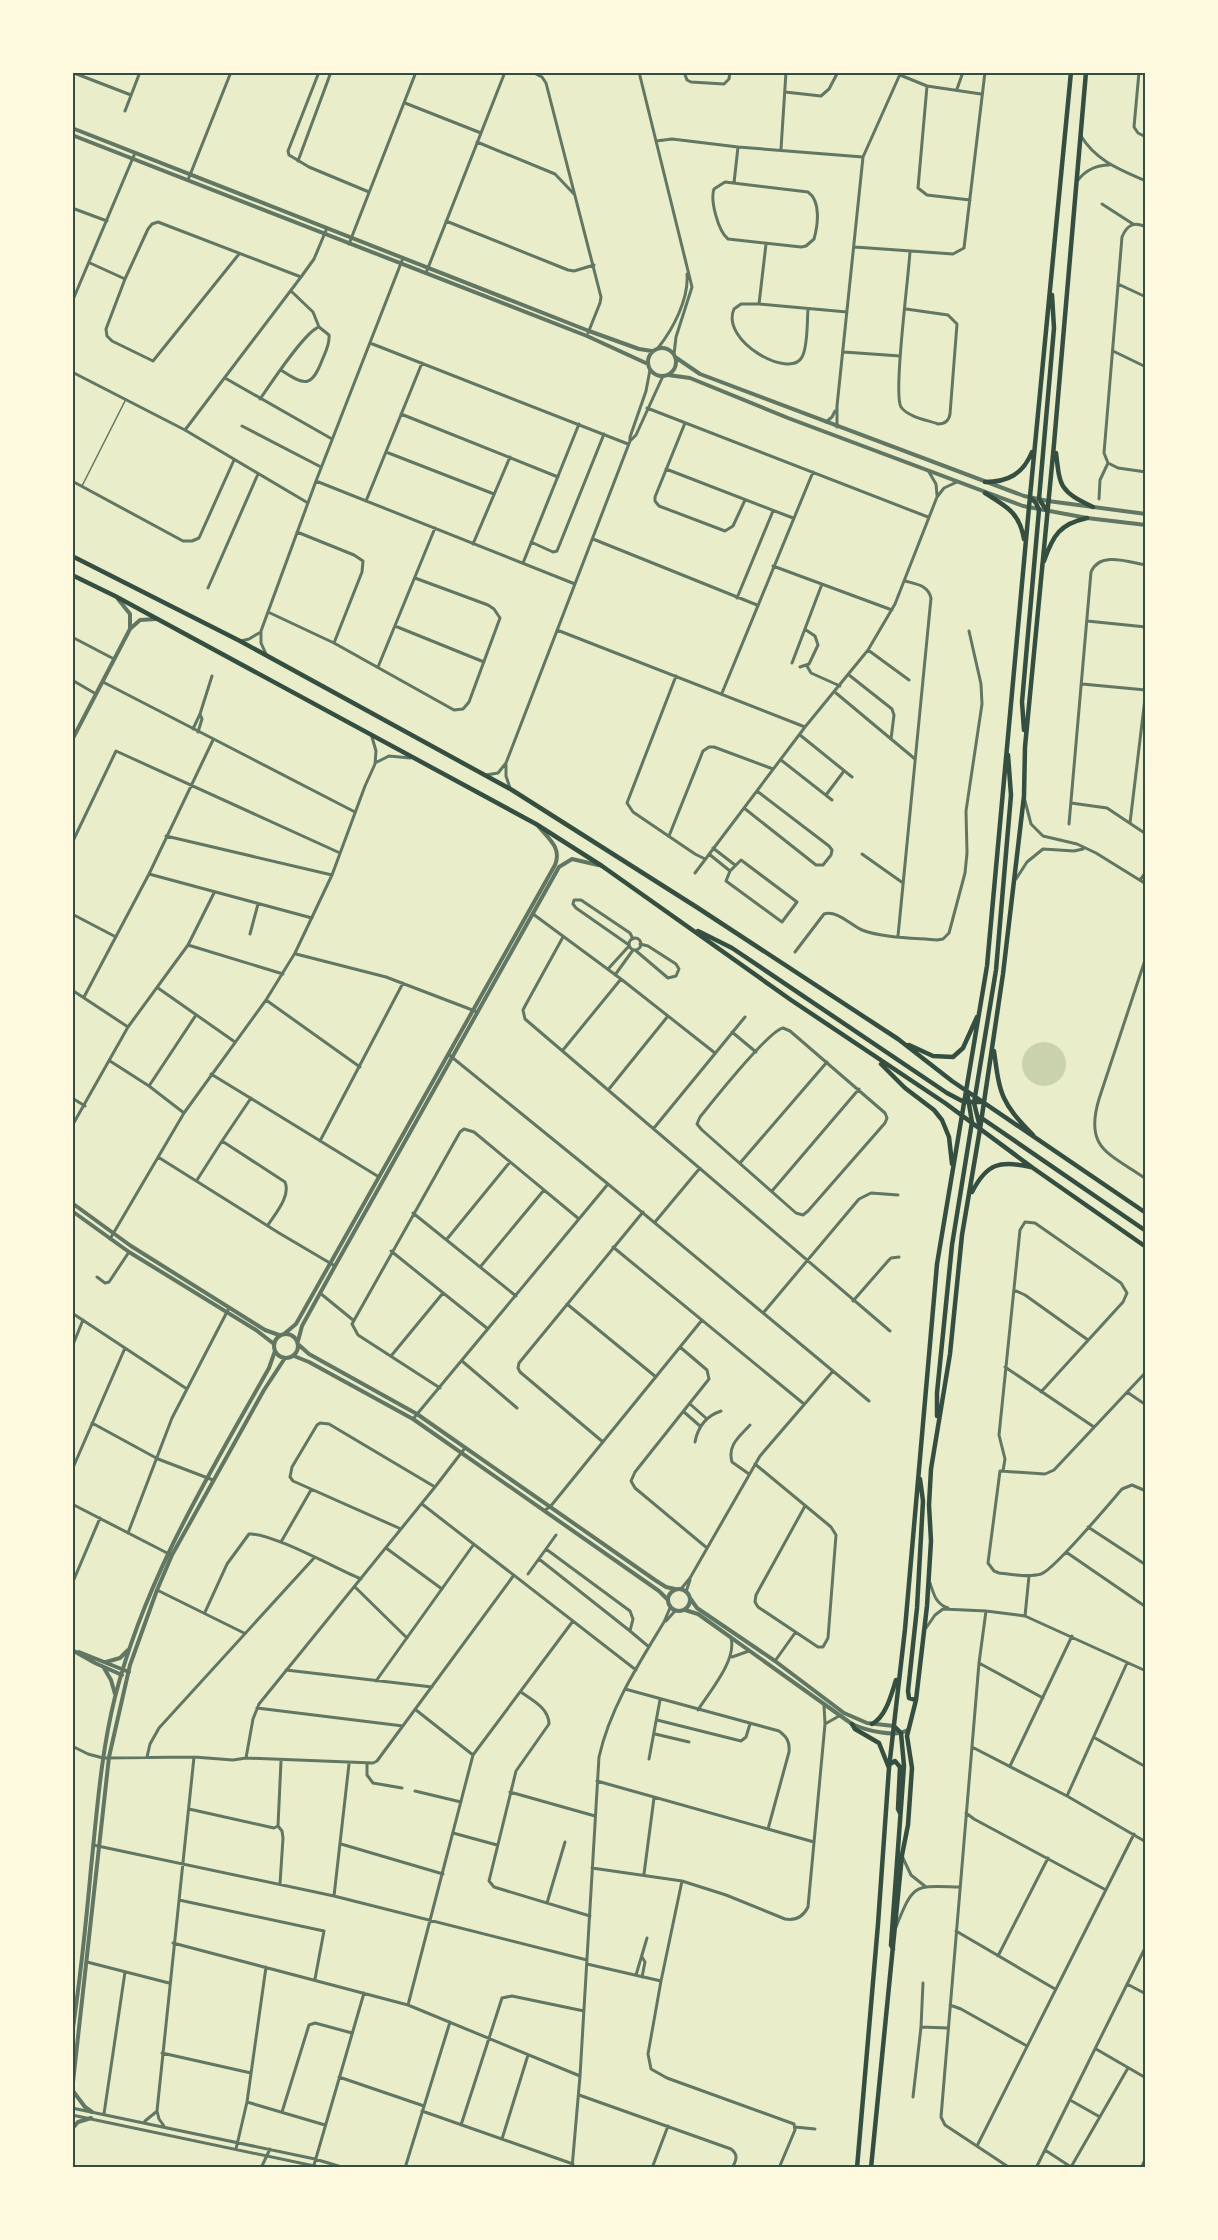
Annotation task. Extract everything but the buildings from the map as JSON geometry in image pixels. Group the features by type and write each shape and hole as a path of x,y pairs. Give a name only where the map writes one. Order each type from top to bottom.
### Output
{"main road":[{"path":"937,1426 945,1393 957,1269 982,1118 1016,879 1024,796 1025,747 1086,72"},
{"path":"980,1129 966,1089 987,966 1071,73"},
{"path":"1047,511 1039,500 1054,328 1052,279"},
{"path":"985,482 999,482 1018,473 1029,458 1035,444"},
{"path":"1054,444 1063,487 1068,494 1093,507"},
{"path":"985,493 1015,514 1021,525 1025,547"},
{"path":"1025,747 1022,702 1039,510 1030,497"},
{"path":"1041,569 1051,542 1060,530 1070,523 1087,518"},
{"path":"72,556 240,641 512,790 699,908 898,1039 952,1081 1146,1213"},
{"path":"72,575 159,619 536,824 602,866 962,1115 1146,1247"},
{"path":"857,2168 890,1766 937,1264 962,1115 975,1096 997,958 1011,795 1007,740"},
{"path":"687,926 732,948 939,1088 969,1103 984,1102"},
{"path":"898,1039 927,1054 952,1057 963,1048 980,1012"},
{"path":"993,1044 1002,1097 1011,1112 1041,1143"},
{"path":"875,1057 898,1082 934,1110 942,1120 949,1137 952,1170"},
{"path":"962,1115 974,1114 982,1118 1146,1231"},
{"path":"871,2168 902,1855 908,1825 912,1768 908,1730 916,1700 928,1579 931,1541 929,1498 937,1426 937,1393 952,1245 974,1114"},
{"path":"969,1197 981,1176 995,1166 1013,1163 1033,1168"},
{"path":"916,1700 909,1698 908,1691 917,1608 923,1513 919,1470"},
{"path":"872,1724 884,1712 899,1672"},
{"path":"852,1724 855,1729 879,1743 890,1766"},
{"path":"894,1725 901,1733 904,1766 891,1945 894,1952"},
{"path":"890,1766 895,1761 900,1767 898,1809 901,1816"}],"street":[{"path":"125,111 140,72"},
{"path":"188,180 231,72"},
{"path":"319,72 288,151 291,158 369,192"},
{"path":"297,161 331,72"},
{"path":"349,244 416,72"},
{"path":"426,273 506,72"},
{"path":"532,72 542,77 546,83 594,266 600,303 587,336"},
{"path":"639,72 692,287 676,337 675,367 668,375"},
{"path":"684,72 687,80 691,82 724,84 730,72"},
{"path":"781,149 786,72"},
{"path":"785,92 821,96 829,89 838,72"},
{"path":"957,89 963,72"},
{"path":"855,247 953,254 961,251 966,245 985,72"},
{"path":"1139,72 1134,127 1138,133 1146,137"},
{"path":"72,79 75,73 131,95"},
{"path":"837,427 837,406 863,157 901,73 927,86 981,94"},
{"path":"927,86 918,188 927,195 971,200"},
{"path":"404,103 482,133"},
{"path":"72,128 589,331 639,349 652,351"},
{"path":"1081,134 1096,155 1111,165 1146,181"},
{"path":"72,135 587,336 648,364"},
{"path":"655,141 672,139 863,157"},
{"path":"477,142 555,174 576,197"},
{"path":"734,183 738,147"},
{"path":"72,302 135,153"},
{"path":"1076,184 1087,170 1095,166 1111,165"},
{"path":"722,183 802,190 814,195 817,207 815,234 811,242 801,247 765,244 731,240 722,233 713,192 722,183"},
{"path":"1102,204 1133,224"},
{"path":"72,208 107,221"},
{"path":"446,221 568,270 574,271 594,266"},
{"path":"238,254 153,361 112,341 107,336 106,329 125,279 148,229 152,224 158,222 301,277"},
{"path":"1099,499 1100,480 1107,464 1104,453 1122,237 1128,227 1133,224 1146,227"},
{"path":"185,430 314,259 327,228"},
{"path":"759,304 765,244"},
{"path":"906,309 948,315 957,324 950,414 942,424 908,413 899,400 900,356 910,251"},
{"path":"269,658 261,643 261,631 321,467 403,258"},
{"path":"90,262 125,279"},
{"path":"481,774 498,773 506,763 629,443 646,392 650,370 648,357 668,335 687,288 687,269"},
{"path":"1118,284 1146,297"},
{"path":"281,370 292,378 304,382 311,381 316,377 329,341 329,335 319,327 314,312 291,291"},
{"path":"808,309 804,353 798,362 789,365 748,348 736,329 732,314 737,306 759,304 847,312"},
{"path":"260,399 311,331 319,327"},
{"path":"370,343 629,443"},
{"path":"658,348 665,348 700,374 985,482 1039,500 1146,514"},
{"path":"1113,351 1146,367"},
{"path":"844,352 900,356"},
{"path":"366,501 422,363"},
{"path":"650,370 656,375 690,378 929,472 1029,507 1087,518 1146,525"},
{"path":"72,372 185,430 308,503"},
{"path":"629,443 636,435 663,376"},
{"path":"225,378 332,439"},
{"path":"826,422 834,415 837,406"},
{"path":"647,408 928,518"},
{"path":"401,414 558,477"},
{"path":"684,423 655,501 659,506 725,531 734,526 745,500"},
{"path":"523,563 579,424"},
{"path":"242,426 321,467"},
{"path":"531,542 553,552 557,551 604,434"},
{"path":"386,452 494,494"},
{"path":"473,544 510,458"},
{"path":"72,481 183,541 192,541 198,538 234,460"},
{"path":"1107,464 1146,472"},
{"path":"666,469 793,518"},
{"path":"722,693 813,472"},
{"path":"694,873 868,650 892,610 936,497 937,488 929,472"},
{"path":"208,588 258,474"},
{"path":"316,481 575,584"},
{"path":"936,497 944,488 957,482"},
{"path":"737,598 773,511"},
{"path":"378,667 435,528"},
{"path":"297,532 354,555 363,561 363,572 334,643"},
{"path":"593,539 757,605"},
{"path":"1069,824 1091,572 1096,564 1105,559 1146,565"},
{"path":"773,566 892,610"},
{"path":"268,612 334,643 454,710 459,710 466,707 469,702 499,624 498,613 488,605 415,578"},
{"path":"898,936 931,598 925,587 905,581"},
{"path":"792,663 822,584"},
{"path":"72,740 74,731 103,682 130,629 129,611 115,596"},
{"path":"130,629 143,619 159,619"},
{"path":"1087,621 1146,627"},
{"path":"395,626 484,662"},
{"path":"557,630 722,693 805,728"},
{"path":"800,666 807,666 811,662 818,642 815,636 806,630"},
{"path":"240,641 253,637 261,631"},
{"path":"795,952 824,914 828,912 836,914 863,930 940,940 948,935 965,873 966,811 982,698 969,631"},
{"path":"72,637 114,659"},
{"path":"868,650 909,680"},
{"path":"807,666 811,673 840,686"},
{"path":"849,675 892,709 894,715 891,739"},
{"path":"193,729 212,676"},
{"path":"676,676 627,803 633,812 695,855 705,859"},
{"path":"72,680 96,694"},
{"path":"103,682 355,812"},
{"path":"1082,684 1146,690 1130,823"},
{"path":"835,693 915,759"},
{"path":"198,732 202,719 200,714"},
{"path":"110,1239 184,1113 266,1000 295,953 332,875 375,764 375,745 370,733"},
{"path":"800,735 852,777"},
{"path":"84,997 148,874 213,740"},
{"path":"669,836 706,748 714,747 773,769"},
{"path":"72,843 116,751 340,853"},
{"path":"375,764 389,756 420,760"},
{"path":"1138,756 1146,756"},
{"path":"780,760 832,800"},
{"path":"506,763 506,776 512,790"},
{"path":"826,795 844,771"},
{"path":"744,808 816,865 823,865 831,855 832,850 829,846 757,791"},
{"path":"1024,796 1028,807 1028,818 1043,836 1077,844 1111,861 1146,884"},
{"path":"1071,803 1107,808 1146,834"},
{"path":"274,1344 296,1324 333,1264 557,860 556,848 536,824"},
{"path":"166,836 332,875"},
{"path":"713,848 735,865"},
{"path":"1016,879 1027,862 1042,849 1074,851 1083,849"},
{"path":"708,854 730,870"},
{"path":"862,854 903,883"},
{"path":"475,1011 562,864 572,858 602,866"},
{"path":"742,860 797,902 784,921 726,882 730,870 742,860"},
{"path":"1140,880 1146,872"},
{"path":"148,874 312,918"},
{"path":"72,1126 129,1027 188,945 214,893"},
{"path":"579,899 630,933 633,939 638,940 640,944 648,946 676,964 679,969 676,976 668,978 629,945 576,908 573,904 574,900 579,899"},
{"path":"249,934 258,904"},
{"path":"72,914 116,937"},
{"path":"533,914 608,969 715,1053"},
{"path":"563,937 523,1010 525,1019 890,1331"},
{"path":"608,969 633,939"},
{"path":"615,975 640,944"},
{"path":"188,945 283,974"},
{"path":"295,953 403,983 475,1011"},
{"path":"1146,957 1093,1118 1093,1129 1096,1140 1108,1153 1146,1179"},
{"path":"563,1050 621,979"},
{"path":"320,1141 403,983"},
{"path":"158,988 235,1042"},
{"path":"72,990 129,1027"},
{"path":"266,1000 360,1066"},
{"path":"149,1086 196,1015"},
{"path":"609,1089 668,1016"},
{"path":"654,1128 745,1017"},
{"path":"783,1028 790,1031 827,1062 885,1113 887,1118 806,1214 802,1215 796,1213 699,1127 698,1120 776,1030 783,1028"},
{"path":"732,1032 756,1052"},
{"path":"450,1056 643,1212 869,1401"},
{"path":"110,1061 149,1086 184,1113"},
{"path":"740,1163 827,1062"},
{"path":"212,1074 381,1178"},
{"path":"772,1191 859,1089"},
{"path":"72,1098 85,1106"},
{"path":"197,1180 251,1098"},
{"path":"440,1388 355,1332 352,1324 456,1136 464,1129 474,1132 579,1219"},
{"path":"222,1141 285,1182 286,1195 268,1225"},
{"path":"159,1157 333,1264"},
{"path":"447,1239 510,1162"},
{"path":"655,1222 700,1168"},
{"path":"413,1419 608,1184"},
{"path":"481,1266 544,1190"},
{"path":"764,1312 862,1196 871,1193 898,1195"},
{"path":"72,1203 113,1233 265,1330 282,1335 292,1335 309,1354 417,1414 666,1587 687,1592 697,1608 775,1661 844,1713 872,1724 894,1725"},
{"path":"72,1211 129,1252 263,1334 274,1344 275,1351 269,1368 167,1553 151,1587 116,1696 103,1758 72,2090 85,2107 92,2112"},
{"path":"603,1442 518,1368 519,1363 643,1212"},
{"path":"413,1213 516,1296"},
{"path":"1041,1392 1124,1302 1127,1293 1120,1283 1030,1221 1025,1222 1020,1230 999,1435 1005,1459 1003,1471 1000,1471 988,1563 999,1573 1029,1576 1044,1573 1127,1486 1137,1486 1146,1491"},
{"path":"613,1247 804,1404"},
{"path":"392,1251 488,1329"},
{"path":"97,1277 109,1282 129,1252"},
{"path":"853,1301 891,1258 899,1257"},
{"path":"294,1356 302,1326 333,1264"},
{"path":"1014,1290 1025,1295 1088,1340"},
{"path":"320,1293 353,1320"},
{"path":"392,1356 443,1293"},
{"path":"567,1304 656,1377"},
{"path":"128,1533 172,1418 230,1307"},
{"path":"72,1313 187,1389"},
{"path":"72,1347 83,1320"},
{"path":"544,1510 550,1507 702,1320"},
{"path":"680,1347 707,1370 710,1374 707,1383 635,1472 632,1481 635,1488 707,1548"},
{"path":"72,1470 125,1348"},
{"path":"275,1351 280,1357 294,1356 309,1362 413,1419 659,1591 667,1599 670,1608 675,1611 685,1610 698,1614 852,1724 865,1730 893,1733 908,1730"},
{"path":"96,1845 109,1757 127,1677 157,1590 172,1555 213,1480 275,1371 285,1358"},
{"path":"462,1361 518,1408"},
{"path":"1005,1367 1094,1427"},
{"path":"681,1589 690,1578 754,1464 833,1371"},
{"path":"1003,1471 1050,1473 1146,1372"},
{"path":"1127,1392 1146,1405"},
{"path":"690,1404 707,1419"},
{"path":"695,1442 700,1426 721,1411"},
{"path":"684,1412 700,1426"},
{"path":"92,1423 158,1459 213,1480"},
{"path":"401,1529 293,1481 290,1477 291,1472 315,1428 320,1423 329,1424 435,1487"},
{"path":"749,1474 732,1462 730,1456 733,1444 750,1425"},
{"path":"246,1758 257,1708 465,1448"},
{"path":"754,1464 805,1506 834,1530 837,1544 826,1642 823,1647 818,1647 795,1633 758,1607 755,1602 756,1596 805,1506"},
{"path":"281,1542 311,1490"},
{"path":"72,1504 172,1555"},
{"path":"422,1504 636,1670"},
{"path":"72,1584 100,1518"},
{"path":"1088,1527 1146,1565"},
{"path":"205,1612 227,1564 249,1534 254,1533 281,1542 361,1579"},
{"path":"528,1574 556,1535"},
{"path":"376,1681 474,1545"},
{"path":"386,1548 442,1589"},
{"path":"546,1549 630,1611 633,1619 630,1631"},
{"path":"1065,1552 1146,1607"},
{"path":"147,1757 150,1743 159,1728 314,1558"},
{"path":"539,1559 649,1647"},
{"path":"72,1746 103,1758 194,1757 233,1760 246,1758 349,1764 367,1764 377,1761 514,1575"},
{"path":"1024,1616 1029,1576"},
{"path":"687,1592 690,1578"},
{"path":"928,1579 938,1602 953,1609"},
{"path":"151,1587 244,1633"},
{"path":"355,1587 407,1638"},
{"path":"667,1599 668,1594 675,1589"},
{"path":"685,1610 690,1598"},
{"path":"422,2111 572,2166 579,2095 597,1781 602,1743 625,1689 670,1608"},
{"path":"923,1632 937,1612 943,1609 1024,1616 1146,1671"},
{"path":"664,1622 675,1611"},
{"path":"986,1611 979,1663 941,2117 945,2125 1010,2168"},
{"path":"408,2005 473,1755 573,1621"},
{"path":"775,1661 795,1633"},
{"path":"1010,1767 1072,1636"},
{"path":"698,1710 731,1658 733,1647 731,1637"},
{"path":"105,1662 120,1658 130,1647"},
{"path":"72,1649 129,1671"},
{"path":"72,1649 103,1668 127,1677"},
{"path":"731,1658 750,1650"},
{"path":"979,1663 1042,1698"},
{"path":"1067,1796 1127,1663"},
{"path":"103,1668 111,1680 116,1696"},
{"path":"286,1670 432,1687"},
{"path":"625,1689 778,1731 784,1735 790,1746 768,1829"},
{"path":"520,1692 545,1710 549,1724 519,1766 488,1878 492,1886 590,1916"},
{"path":"649,1759 660,1700"},
{"path":"592,1868 682,1881 726,1895 785,1919 801,1917 808,1907 825,1724 824,1705"},
{"path":"257,1708 403,1726"},
{"path":"416,1710 473,1755"},
{"path":"825,1724 839,1716"},
{"path":"657,1720 741,1742 746,1737 750,1724"},
{"path":"655,1734 689,1742"},
{"path":"1095,1738 1146,1767"},
{"path":"972,1747 1067,1796 1146,1842"},
{"path":"164,2126 157,2110 194,1757"},
{"path":"280,1884 283,1838 278,1826 282,1761"},
{"path":"334,1896 349,1764"},
{"path":"367,1764 367,1775 373,1783 402,1788"},
{"path":"597,1781 814,1842"},
{"path":"415,1791 461,1802"},
{"path":"510,1792 595,1816"},
{"path":"644,1874 654,1798"},
{"path":"98,1806 103,1807"},
{"path":"189,1809 274,1828 278,1826"},
{"path":"966,1813 1106,1890"},
{"path":"453,1833 497,1845"},
{"path":"977,2146 1134,1834"},
{"path":"547,1903 565,1842"},
{"path":"341,1844 443,1875"},
{"path":"96,1845 334,1896 661,1981"},
{"path":"902,1855 911,1875 926,1887"},
{"path":"998,1956 1048,1858"},
{"path":"682,1881 648,2054 651,2069 667,2078 794,2124 795,2127 815,2129"},
{"path":"896,1927 909,1896 917,1890 926,1887 960,1887"},
{"path":"179,1900 324,1931 315,1979"},
{"path":"956,1931 1055,1989"},
{"path":"636,1975 646,1938"},
{"path":"173,1943 408,2005 580,2076"},
{"path":"1036,2168 1146,1946"},
{"path":"642,1957 645,1962 642,1977"},
{"path":"85,1962 169,1983"},
{"path":"72,2034 85,1962"},
{"path":"236,2149 247,2102 266,1967"},
{"path":"104,2114 125,1972"},
{"path":"914,2097 921,2027 922,1983"},
{"path":"1127,1984 1146,1994"},
{"path":"314,2165 364,1993"},
{"path":"461,2125 502,1998 506,1996 584,2012"},
{"path":"950,2006 961,2009 1027,2046"},
{"path":"405,2168 450,2022"},
{"path":"282,2112 309,2025 315,2023 352,2033"},
{"path":"921,2027 948,2028"},
{"path":"1095,2049 1146,2078"},
{"path":"162,2054 251,2073"},
{"path":"502,2139 528,2054"},
{"path":"1045,2150 1072,2168 1128,2068"},
{"path":"339,2078 424,2106"},
{"path":"579,2095 731,2149 736,2154 732,2168"},
{"path":"1070,2100 1100,2117"},
{"path":"247,2102 325,2125"},
{"path":"72,2108 270,2149 345,2168"},
{"path":"142,2122 151,2118 157,2110"},
{"path":"72,2115 324,2168"},
{"path":"72,2129 78,2122 91,2118"},
{"path":"651,2168 668,2126"},
{"path":"779,2168 795,2127"},
{"path":"216,2145 217,2138"},
{"path":"261,2168 270,2149"},
{"path":"1141,2168 1146,2158"}],"lane":[{"path":"82,486 126,398"}],"green space":[{"path":"1044,1042 1053,1043 1060,1048 1065,1055 1065,1073 1060,1080 1053,1085 1044,1086 1035,1085 1028,1080 1023,1073 1022,1064 1023,1055 1028,1048 1035,1043"}]}
